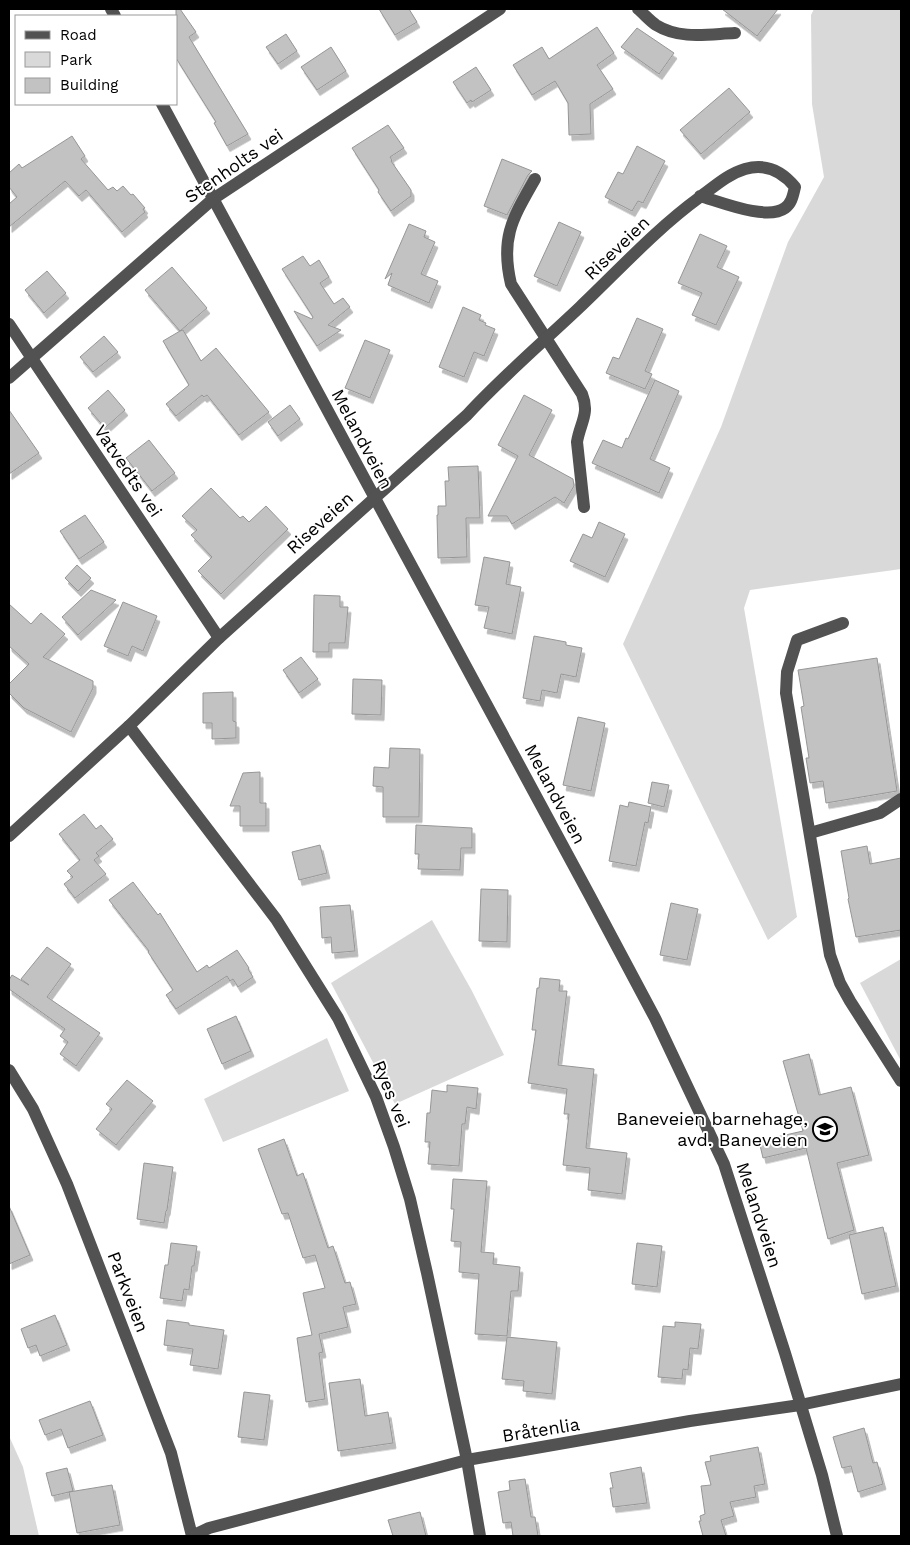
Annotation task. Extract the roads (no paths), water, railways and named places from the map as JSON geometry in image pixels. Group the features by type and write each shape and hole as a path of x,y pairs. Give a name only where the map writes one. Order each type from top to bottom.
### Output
{"street":[{"name":"Stenholts vei","path":"9,378 213,199 500,9"},
{"path":"638,9 655,24 683,35 735,32"},
{"name":"Melandveien","path":"163,105 602,918 655,1018 706,1123 724,1164 747,1230 822,1475 837,1536"},
{"name":"Riseveien","path":"9,836 129,726 219,638 467,415 492,388 686,206 724,178 746,169 765,167 777,170 787,177 795,187 792,200 784,209 770,214 752,212 700,196"},
{"path":"535,179 513,219 506,248 507,267 511,284 582,394 585,403 586,412 578,432 577,442 584,507"},
{"name":"Vatvedts vei","path":"9,324 219,638"},
{"path":"843,623 796,640 787,672 786,693 830,955 840,983 901,1081"},
{"name":"Ryes vei","path":"129,726 276,919 338,1018 364,1073 394,1147 410,1199 428,1274 467,1460 480,1536"},
{"path":"810,833 880,813 901,799"},
{"name":"Parkveien","path":"9,1070 34,1109 67,1184 171,1453 192,1536"},
{"name":"Bråtenlia","path":"192,1536 209,1528 467,1460 800,1404 901,1384"}],"place":[{"name":"Baneveien barnehage, avd. Baneveien","path":"825,1129"}]}
